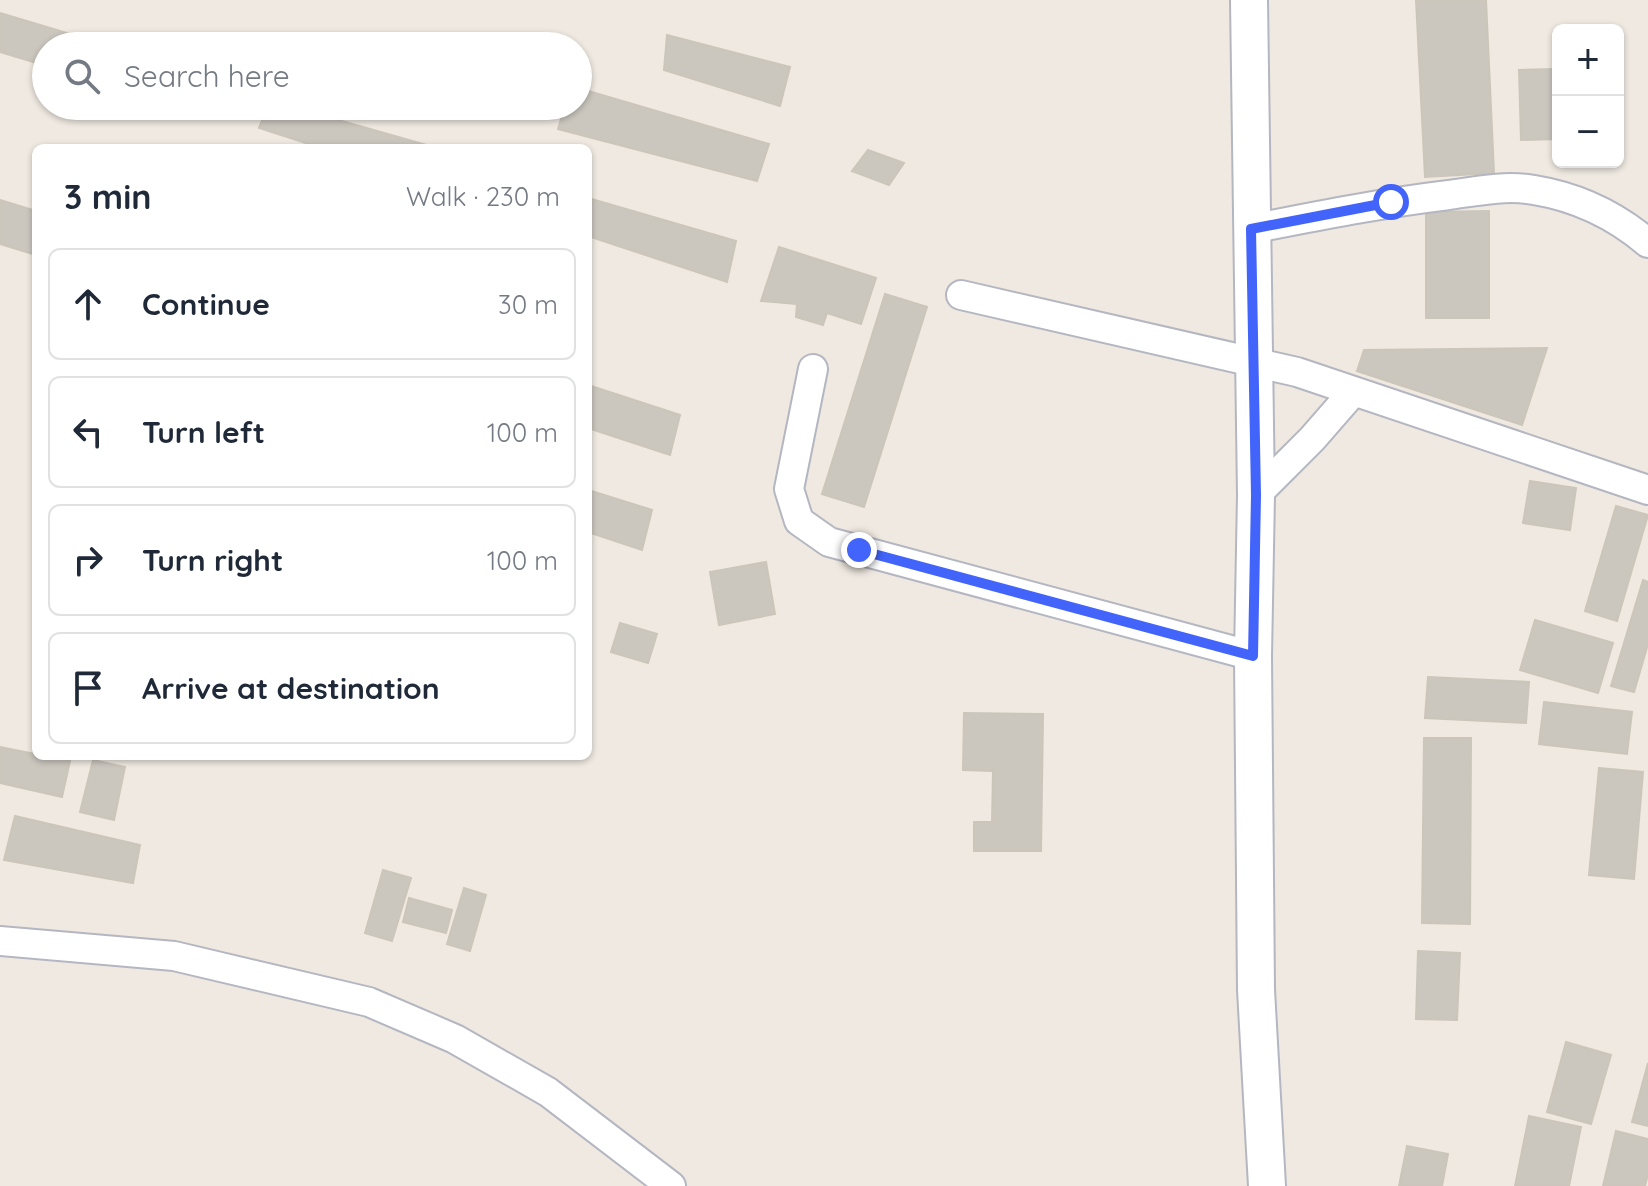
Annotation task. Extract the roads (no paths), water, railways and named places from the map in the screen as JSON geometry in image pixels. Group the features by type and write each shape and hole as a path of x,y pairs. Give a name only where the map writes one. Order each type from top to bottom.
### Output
{"street":[{"path":"1249,0 1256,495 1253,656 1256,990 1267,1186"},
{"path":"1251,229 1391,202 1483,190 1530,189 1568,197 1614,216 1648,243"},
{"path":"961,295 1297,372 1648,490"},
{"path":"813,369 789,489 799,521 829,542 1253,656"},
{"path":"1256,495 1353,392"},
{"path":"0,941 174,956 369,1002 455,1039 548,1092 671,1186"}]}
